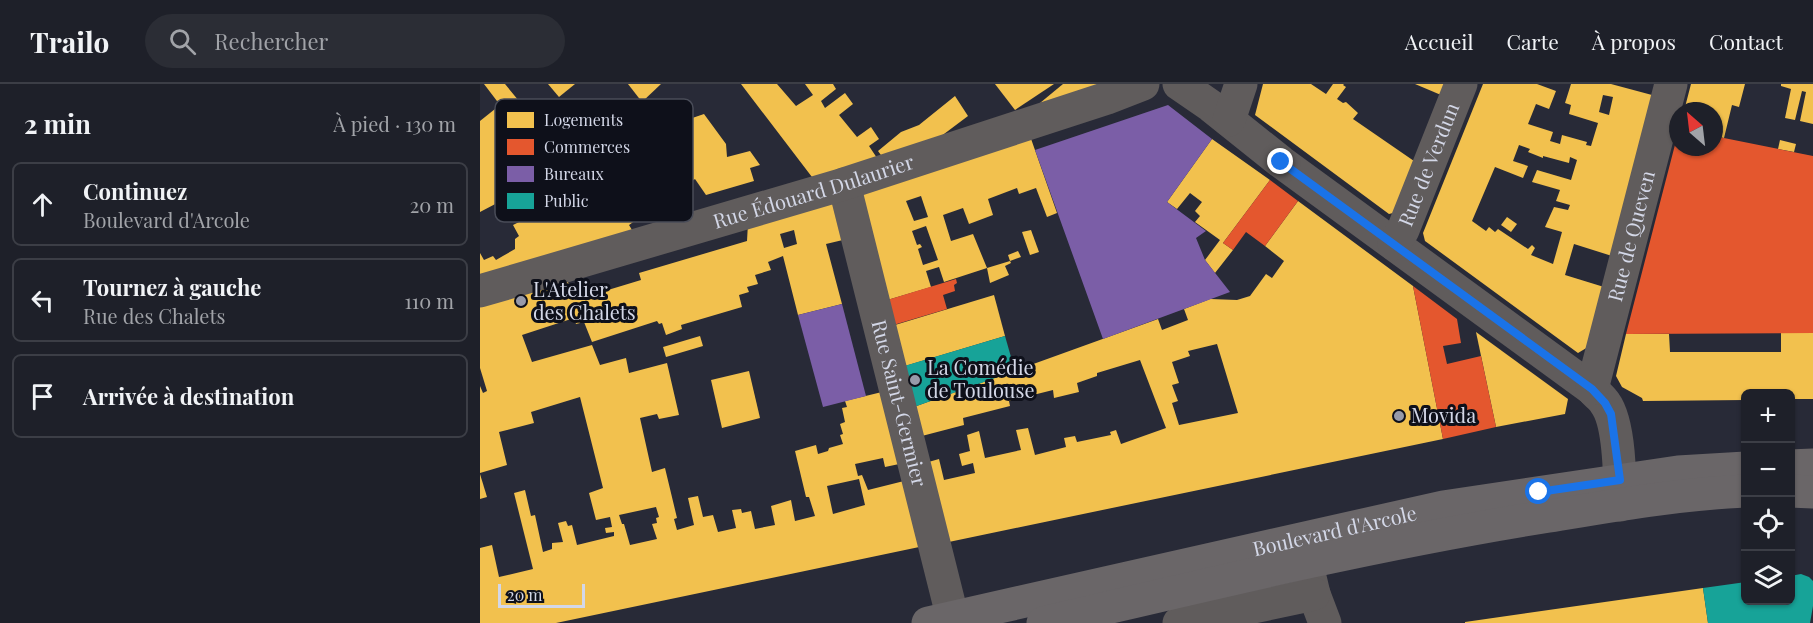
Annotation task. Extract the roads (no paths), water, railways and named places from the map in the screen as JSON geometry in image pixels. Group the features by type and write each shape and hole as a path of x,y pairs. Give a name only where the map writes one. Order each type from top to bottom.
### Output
{"main road":[{"path":"1795,465 1813,465"},
{"name":"Boulevard d'Arcole","path":"1043,623 1307,561 1455,531 1620,493 1678,472 1741,468"},
{"path":"1795,490 1813,492"},
{"name":"Boulevard d'Arcole","path":"945,621 1443,507 1620,493 1699,494 1741,491"}],"street":[{"name":"Rue Édouard Dulaurier","path":"480,291 844,184 1107,98 1143,84"},
{"path":"1179,84 1281,162 1592,389 1605,403 1611,414 1620,493"},
{"path":"1229,120 1241,84"},
{"name":"Rue de Verdun","path":"1394,244 1402,230 1461,84"},
{"name":"Rue de Queven","path":"1592,389 1671,84"},
{"name":"Rue Saint-Germier","path":"844,184 945,621"},
{"path":"1179,623 1319,608 1307,561"}],"place":[{"name":"L'Atelier des Chalets","path":"521,301"},
{"name":"La Comédie de Toulouse","path":"915,380"},
{"name":"Movida","path":"1399,416"}]}
